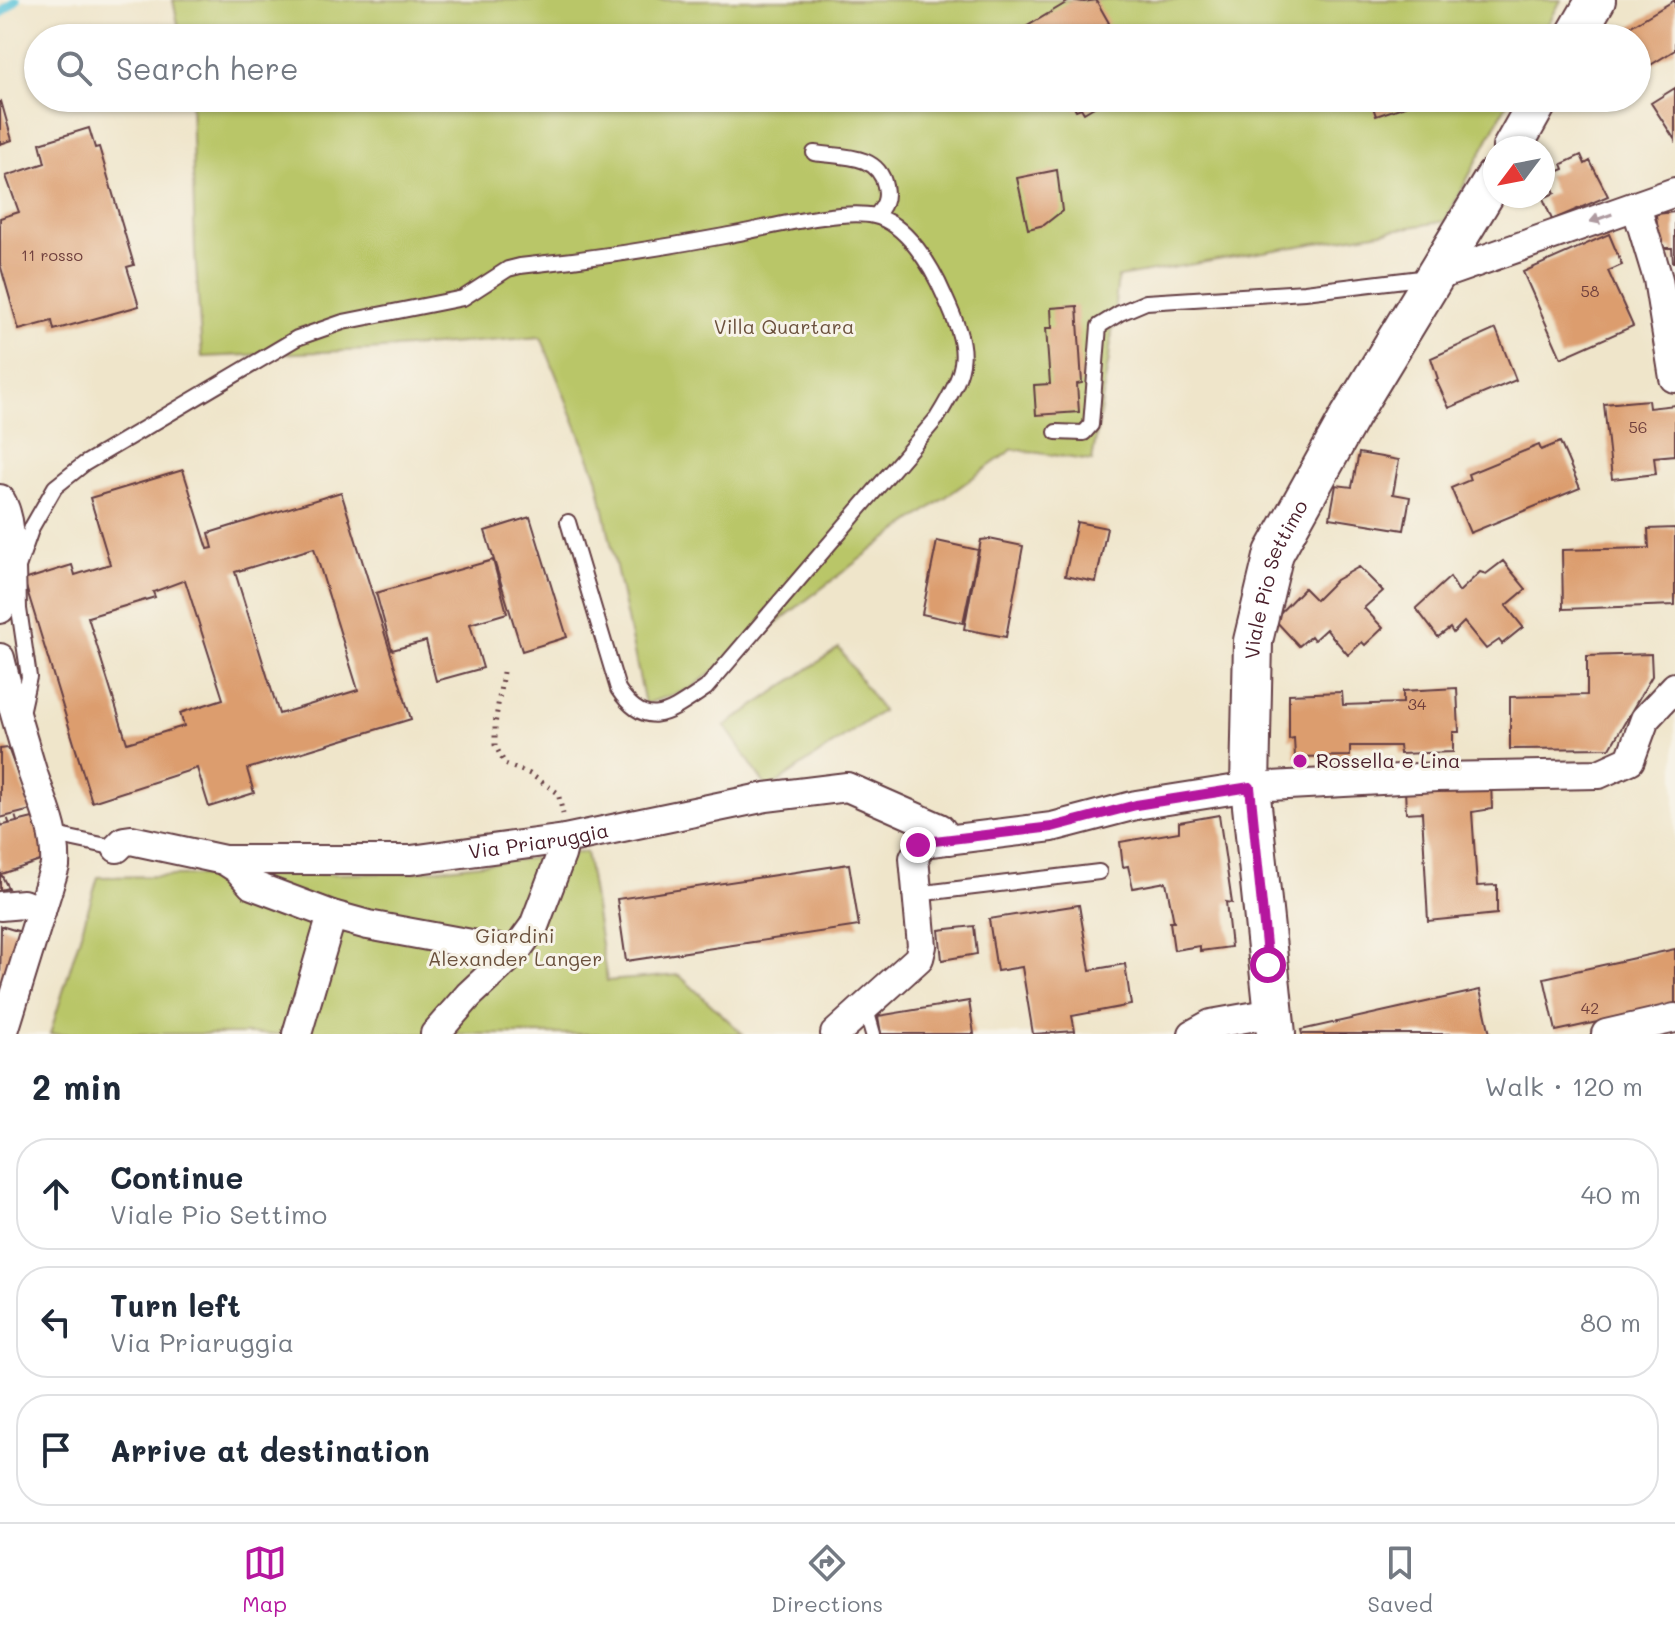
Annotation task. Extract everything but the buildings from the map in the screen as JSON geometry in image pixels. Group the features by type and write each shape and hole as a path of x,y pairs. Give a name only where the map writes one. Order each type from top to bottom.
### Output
{"street":[{"path":"1582,24 1596,0"},
{"path":"1519,136 1532,112"},
{"path":"1437,276 1675,192"},
{"name":"Viale Pio Settimo","path":"1274,1024 1250,787 1253,641 1274,553 1350,416 1483,197"},
{"path":"1636,206 1658,279 1674,378"},
{"path":"0,499 6,508 10,541 0,609"},
{"path":"0,658 32,770 55,835 55,866 3,1034"},
{"path":"835,1034 919,958 922,946 914,858 918,845 1052,827 1136,805 1250,787 1437,777 1599,774 1630,760 1645,719 1675,687"},
{"name":"Via Priaruggia","path":"122,849 124,841 131,840 224,860 411,860 565,839 766,797 847,787 940,828 949,840"},
{"path":"435,1034 469,995 515,952 534,926 565,839"},
{"path":"224,860 238,869 252,885 332,915 368,925 515,952"},
{"path":"0,906 23,904 41,911"},
{"path":"297,1034 332,915"},
{"path":"1606,1034 1675,1018"},
{"path":"1193,1034 1211,1024 1274,1024"}],"lane":[{"path":"814,153 862,159 873,164 881,173 886,196 884,207 875,216"},
{"path":"19,721 29,677 19,609 18,567 32,527 55,487 84,464 297,338 343,322 463,298 508,269 520,266 670,246 835,216 875,216 898,230 926,259 964,345 960,377 937,418 706,688 673,710 648,715 631,708 618,689 568,522"},
{"path":"1056,432 1084,433 1091,425 1099,326 1133,307 1146,302 1305,292 1437,276"},
{"name":"Via Priaruggia","path":"55,835 122,849"},
{"path":"916,894 1099,872"},
{"path":"865,1006 873,1034"}],"path":[{"path":"503,672 495,745 505,764 530,774 558,793 565,839"}],"green space":[{"path":"173,0 1561,0 1548,24 178,24"},
{"name":"Villa Quartara","path":"191,112 1503,112 1490,136 1483,136 1483,149 1445,221 1118,277 1109,358 1092,461 1013,449 877,546 690,689 645,704 597,477 541,337 368,350 202,357"},
{"path":"839,648 882,711 768,789 725,726"},
{"name":"Giardini Alexander Langer","path":"586,852 607,981 679,975 743,1034 50,1034 98,877 403,873"}],"waterway":[{"path":"0,14 16,0"}],"place":[{"name":"Rossella e Lina","path":"1300,761"}],"route":[{"path":"918,845 1052,827 1136,805 1250,787 1268,965"}]}
